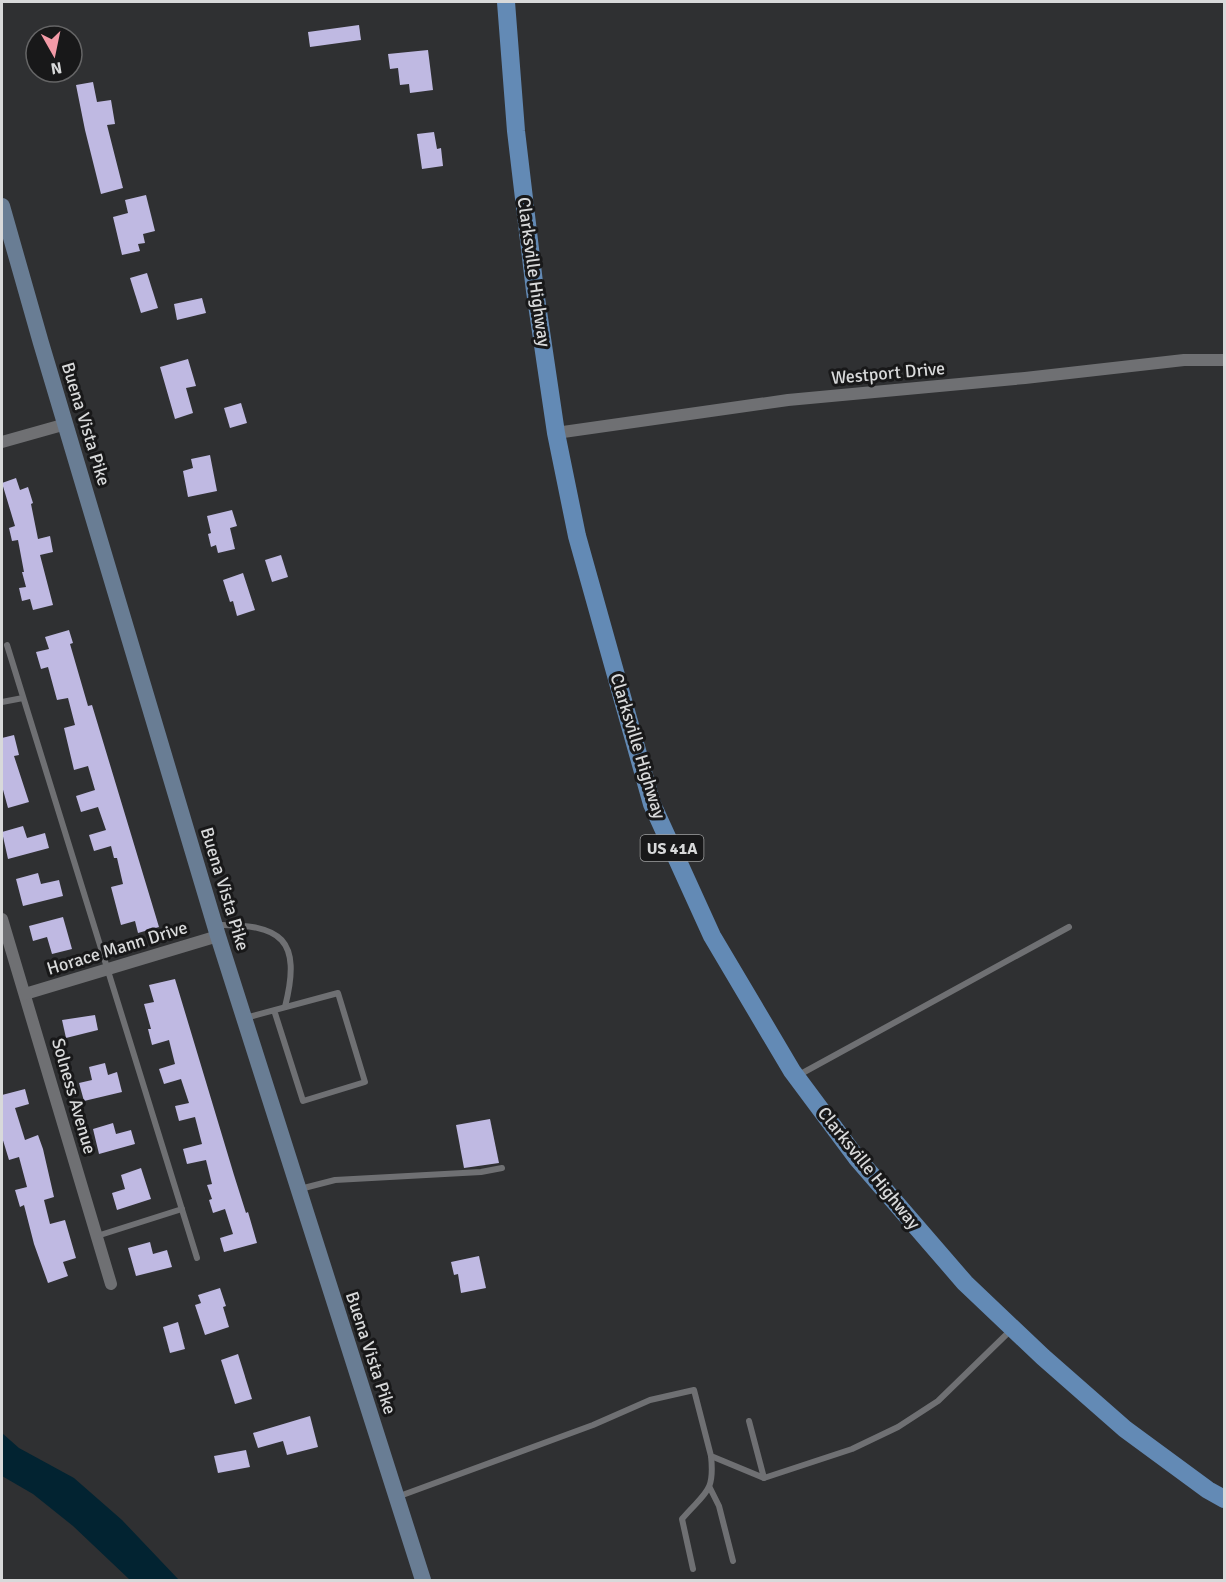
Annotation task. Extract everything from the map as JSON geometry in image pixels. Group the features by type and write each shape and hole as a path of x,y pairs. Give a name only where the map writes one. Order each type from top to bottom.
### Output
{"main road":[{"name":"Clarksville Highway","path":"506,2 516,131 535,291 556,434 577,536 652,804 712,936 796,1076 856,1157 965,1283 1125,1429 1208,1490 1224,1499"},
{"name":"Buena Vista Pike","path":"2,206 217,931 423,1581"}],"street":[{"name":"Westport Drive","path":"556,434 788,400 1025,378 1184,360 1224,360"},
{"path":"2,442 66,424"},
{"name":"Solness Avenue","path":"2,920 111,1284"},
{"name":"Horace Mann Drive","path":"25,994 217,931"}],"lane":[{"path":"7,645 197,1258"},
{"path":"2,702 23,698"},
{"path":"217,931 240,925 262,928 276,934 284,942 291,961 290,987 285,1007"},
{"path":"796,1076 1070,927"},
{"path":"245,1018 274,1010 285,1007 338,993 365,1082 303,1101 274,1010"},
{"path":"299,1189 335,1180 481,1172 502,1168"},
{"path":"97,1236 182,1209"},
{"path":"711,1456 764,1478 852,1449 898,1427 938,1401 1013,1328"},
{"path":"397,1497 593,1425 650,1400 694,1390 711,1456 713,1476 710,1488 682,1519 693,1569"},
{"path":"749,1421 764,1478"},
{"path":"710,1488 719,1506 733,1561"}],"water":[{"path":"2,1433 19,1448 74,1478 122,1520 179,1580 130,1580 73,1526 33,1494 2,1476"}],"building":[{"path":"359,25 361,40 310,47 308,32"},
{"path":"428,50 433,90 410,93 409,84 400,85 398,68 390,69 388,54"},
{"path":"93,82 97,102 111,100 115,124 107,125 123,188 101,194 76,85"},
{"path":"434,132 437,149 441,148 443,166 422,169 417,134"},
{"path":"146,195 155,231 143,234 145,243 138,244 140,251 122,255 113,217 128,213 125,200"},
{"path":"147,273 158,308 141,313 130,278"},
{"path":"202,298 206,313 177,320 174,304"},
{"path":"188,359 196,386 186,388 193,413 175,419 160,367"},
{"path":"241,403 247,423 230,428 224,408"},
{"path":"210,455 217,491 188,497 183,471 193,468 191,459"},
{"path":"16,478 20,490 28,487 33,503 31,504 38,539 50,536 53,552 40,555 53,605 33,610 30,599 22,601 19,588 26,587 22,572 24,572 18,540 12,541 9,528 15,526 2,483"},
{"path":"232,510 237,526 230,528 235,549 218,553 216,545 211,547 207,516"},
{"path":"281,555 288,577 272,582 265,560"},
{"path":"243,573 255,610 237,616 223,580"},
{"path":"69,630 73,643 70,644 88,706 92,705 159,927 138,933 135,921 121,925 111,887 123,884 117,858 114,858 111,846 94,851 89,835 106,830 98,807 81,812 76,796 95,790 88,766 74,770 64,728 75,725 68,698 57,700 48,667 41,669 36,652 49,649 45,637"},
{"path":"14,735 19,755 14,756 29,802 8,808 2,786 2,738"},
{"path":"23,826 27,838 45,833 49,848 8,859 2,832"},
{"path":"38,873 41,884 59,880 63,896 23,906 16,879"},
{"path":"63,917 72,949 52,954 47,937 33,941 29,926"},
{"path":"175,979 257,1243 224,1252 220,1238 233,1234 225,1209 213,1213 209,1200 212,1199 207,1185 212,1184 206,1160 187,1164 183,1149 202,1144 195,1117 179,1121 175,1106 189,1103 181,1079 164,1084 159,1069 175,1064 169,1040 152,1045 148,1029 151,1029 144,1004 154,1002 149,985"},
{"path":"95,1015 98,1030 66,1038 62,1020"},
{"path":"105,1063 108,1075 117,1072 122,1092 84,1101 79,1083 92,1080 89,1067"},
{"path":"25,1089 29,1104 15,1108 25,1140 38,1135 43,1149 54,1197 44,1200 50,1224 65,1220 76,1258 63,1262 68,1276 48,1283 34,1244 24,1205 20,1207 15,1190 27,1187 19,1157 9,1160 2,1137 2,1095"},
{"path":"490,1119 499,1163 464,1168 456,1125"},
{"path":"113,1123 116,1134 131,1130 135,1144 99,1154 93,1129"},
{"path":"141,1168 151,1199 117,1210 112,1193 125,1189 121,1175"},
{"path":"150,1242 153,1254 167,1250 172,1267 136,1276 128,1248"},
{"path":"479,1256 486,1288 461,1293 458,1274 454,1275 451,1262"},
{"path":"220,1288 229,1327 205,1335 195,1305 201,1303 198,1295"},
{"path":"178,1322 185,1349 170,1353 163,1327"},
{"path":"238,1354 252,1399 235,1404 221,1360"},
{"path":"310,1416 318,1447 287,1455 283,1441 258,1448 253,1433"},
{"path":"246,1450 250,1467 218,1473 214,1456"}]}
